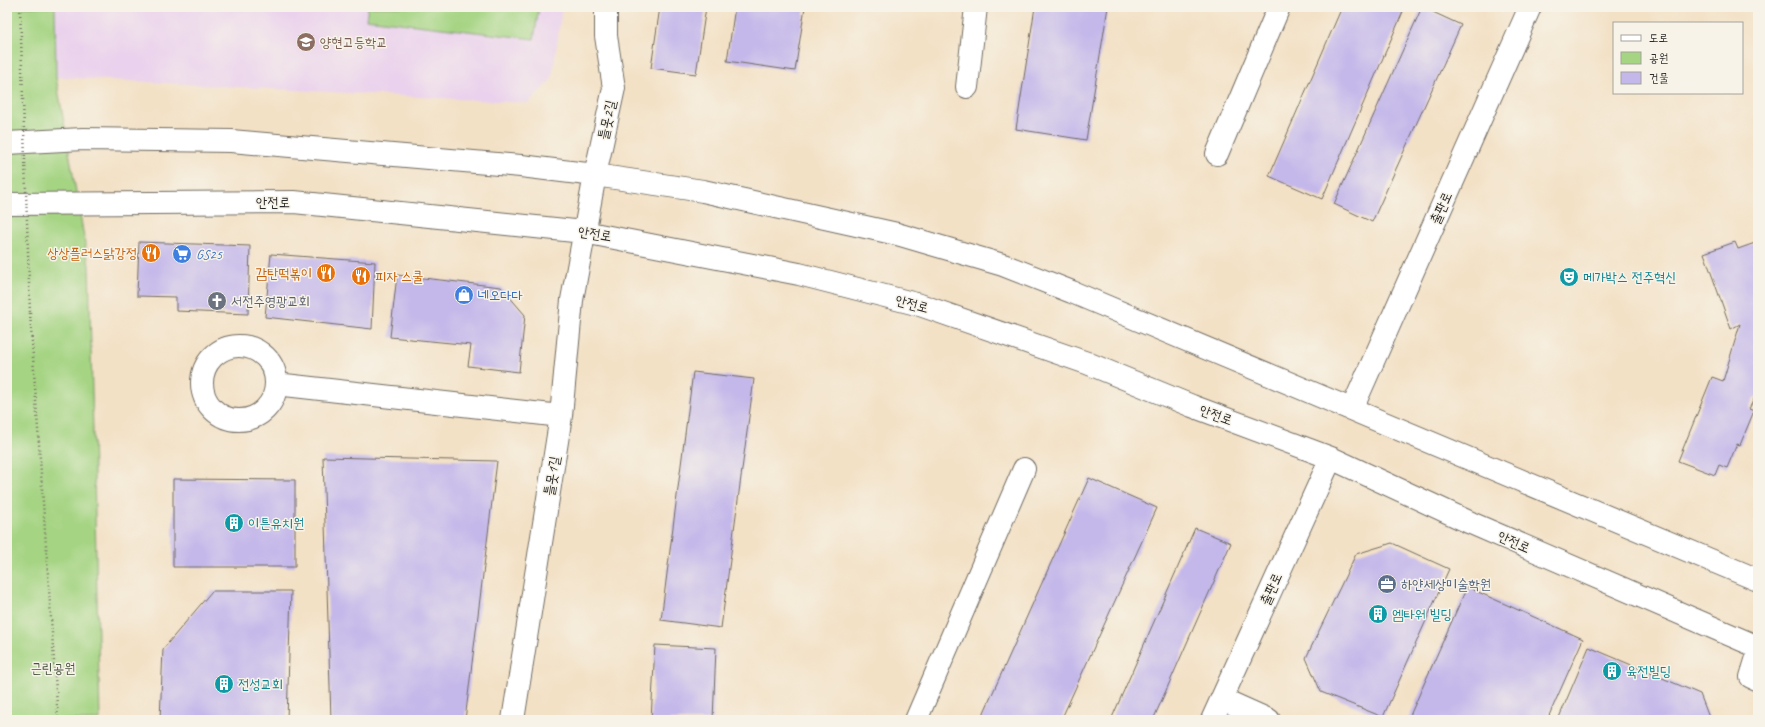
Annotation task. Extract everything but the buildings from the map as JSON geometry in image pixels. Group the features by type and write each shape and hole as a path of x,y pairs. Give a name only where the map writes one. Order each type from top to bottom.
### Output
{"street":[{"name":"틀못2길","path":"584,232 614,88 606,36 606,7"},
{"path":"967,87 976,7"},
{"path":"1216,154 1279,7"},
{"name":"출판로","path":"1352,409 1530,7"},
{"path":"7,143 83,139 231,141 521,166 703,191 897,234 1003,266 1072,292 1758,580"},
{"name":"안전로","path":"7,204 294,202 584,232 799,274 920,305 1087,363 1192,406 1331,458 1471,523 1758,647"},
{"name":"틀못1길","path":"513,720 561,416 572,300 584,232"},
{"path":"276,384 561,416"},
{"name":"출판로","path":"1212,720 1331,458"},
{"path":"916,720 1024,469"},
{"path":"1758,654 1751,677 1758,680"},
{"path":"1222,699 1269,720"}],"path":[{"path":"20,7 30,314 58,720"}],"shaded area":[{"name":"양현고등학교","path":"55,7 562,7 552,79 528,103 56,77"}],"green space":[{"name":"근린공원","path":"7,7 55,7 56,77 89,266 100,720 7,720"},
{"path":"368,7 539,7 534,39 366,19"}],"place":[{"name":"양현고등학교","path":"306,42"},
{"name":"상상플러스닭강정","path":"151,253"},
{"name":"GS25","path":"182,254"},
{"name":"감탄떡볶이","path":"326,273"},
{"name":"피자 스쿨","path":"361,276"},
{"name":"메가박스 전주혁신","path":"1569,277"},
{"name":"네오다다","path":"464,295"},
{"name":"서전주영광교회","path":"217,301"},
{"name":"이튼유치원","path":"234,523"},
{"name":"하얀세상미술학원","path":"1387,584"},
{"name":"엠타워 빌딩","path":"1378,614"},
{"name":"육전빌딩","path":"1612,671"},
{"name":"전성교회","path":"224,684"}]}
